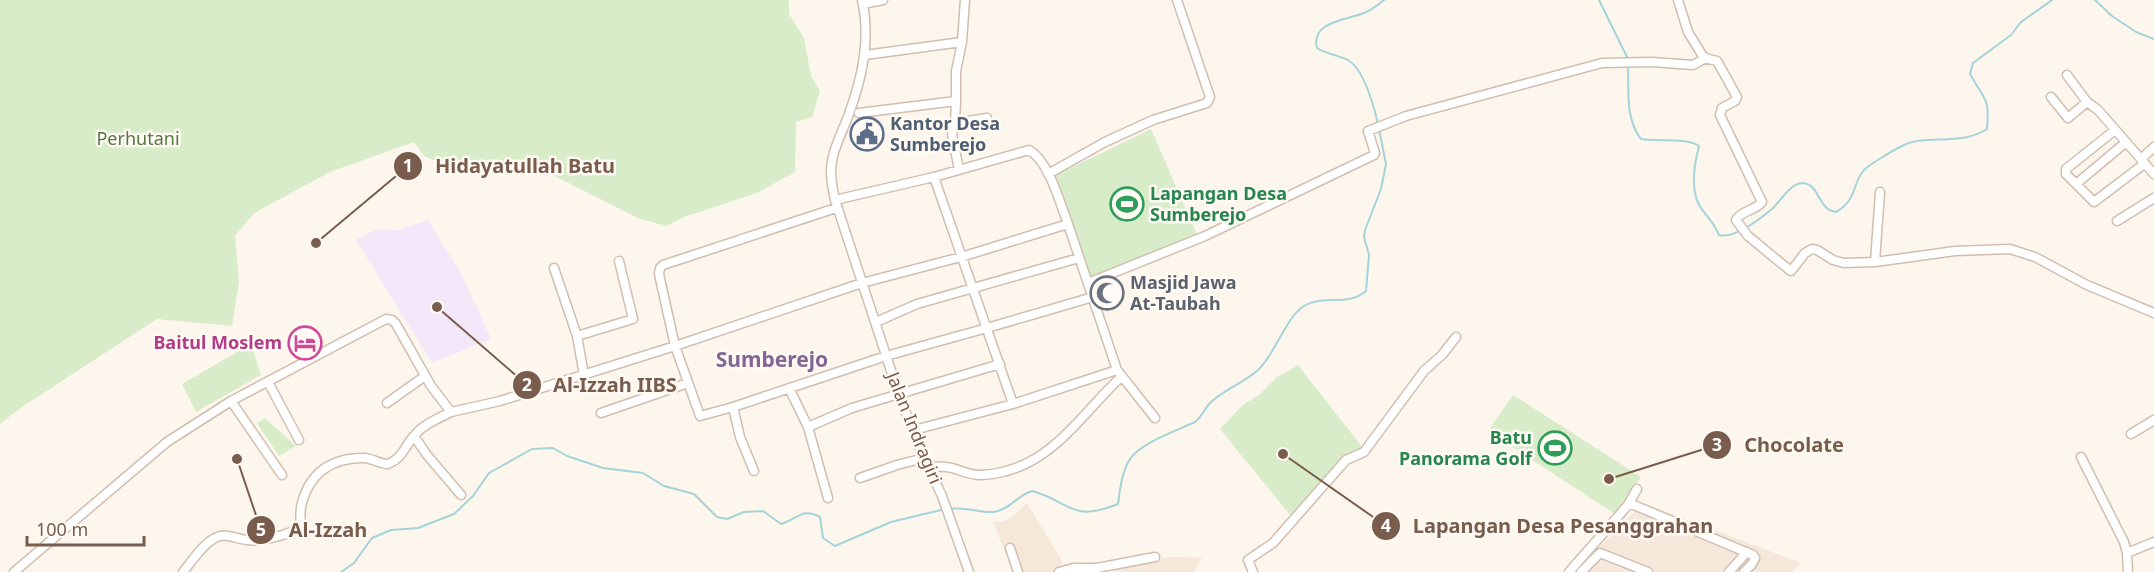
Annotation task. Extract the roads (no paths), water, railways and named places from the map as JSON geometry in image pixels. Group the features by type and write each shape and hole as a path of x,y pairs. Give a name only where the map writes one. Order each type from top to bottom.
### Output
{"street":[{"path":"863,2 883,0"},
{"path":"959,170 952,134 957,101 956,70 962,42 965,0"},
{"path":"1048,174 1106,142 1153,120 1209,101 1210,97 1177,0"},
{"path":"1678,0 1688,32 1706,58 1717,61 1737,97 1735,101 1722,108 1720,115 1762,200 1758,206 1739,215 1736,220 1748,236 1791,271 1805,253 1812,249 1838,261 1875,262 1955,251 2010,249 2035,257 2087,285 2154,313"},
{"name":"Jalan Indragiri","path":"863,2 867,26 865,55 850,112 832,160 831,173 836,204 899,395 942,496 969,572"},
{"path":"865,55 962,42"},
{"path":"1088,283 1205,236 1374,155 1367,133 1406,116 1602,63 1693,65 1706,58"},
{"path":"2067,75 2087,102 2098,110 2154,174"},
{"path":"2051,97 2068,118 2087,102"},
{"path":"859,113 957,101"},
{"path":"955,123 987,118"},
{"path":"2115,130 2066,169 2066,174 2092,201 2096,202 2143,161 2154,147"},
{"path":"2076,184 2125,143"},
{"path":"1093,297 886,356 700,416 675,346 659,274 663,265 836,204 1029,150 1034,153 1048,174 1068,224 1079,258 1093,297 1119,373 1155,418"},
{"path":"934,177 1012,404"},
{"path":"1875,262 1880,192"},
{"path":"2117,221 2154,198"},
{"path":"183,572 201,550 215,538 223,535 248,541 291,533 300,526 302,506 317,473 330,464 356,458 368,458 388,464 399,458 414,436 451,412 500,401 675,346 862,283 961,257 1068,224"},
{"path":"876,322 916,304 1079,258"},
{"path":"577,336 633,319 619,261"},
{"path":"554,268 577,336 584,375"},
{"path":"14,572 167,442 231,401 377,322 386,319 396,324 426,376 451,412"},
{"path":"1253,572 1248,560 1273,543 1346,460 1364,452 1424,371 1442,355 1456,337"},
{"path":"808,427 852,408 1000,364"},
{"path":"914,430 1119,373"},
{"path":"860,478 897,465 926,462 980,475 1032,463 1065,436 1119,373"},
{"path":"387,403 426,376"},
{"path":"268,382 299,440"},
{"path":"601,413 688,383"},
{"path":"789,388 808,427 828,498"},
{"path":"231,401 282,475"},
{"path":"733,407 740,437 754,471"},
{"path":"2131,434 2154,420"},
{"path":"414,436 461,495"},
{"path":"2081,457 2127,553 2128,572"},
{"path":"1569,572 1629,503 1636,489"},
{"path":"1629,503 1747,552 1755,558 1744,572"},
{"path":"2127,553 2154,542"},
{"path":"1010,548 1018,572"},
{"path":"1729,572 1747,552"},
{"path":"1581,572 1600,553 1648,572"},
{"path":"1059,572 1073,568 1097,568 1155,557"}],"waterway":[{"path":"1378,124 1368,89 1359,71 1348,60 1317,48 1316,39 1324,27 1367,12 1384,0"},
{"path":"1599,0 1628,59"},
{"path":"1628,65 1630,113 1636,131 1641,139 1680,141 1699,146 1694,170 1696,196 1719,235 1732,234 1761,218 1798,184 1811,186 1825,206 1836,212 1847,203 1863,171 1898,148 1922,140 1965,137 1987,129 1987,104 1970,74 1973,63 2011,35 2021,22 2052,0"},
{"path":"2095,0 2112,16 2136,32 2154,39"},
{"path":"950,509 999,511 1032,491 1080,511 1090,512 1118,504 1125,469 1135,453 1160,438 1195,422 1214,399 1258,370 1298,311 1311,303 1343,300 1359,296 1366,291 1369,255 1364,237 1365,230 1381,189 1386,164 1379,129"},
{"path":"341,572 354,563 372,538 391,530 418,528 454,514 473,496 489,473 532,449 553,448 567,456 603,468 643,473 664,486 694,494 717,517 727,519 744,512 763,511 781,524 804,514 814,514 820,517 823,538 835,546 891,522 945,509"}],"place":[{"name":"Kantor Desa Sumberejo","path":"867,134"},
{"name":"Lapangan Desa Sumberejo","path":"1127,204"},
{"name":"Hidayatullah Batu","path":"316,243"},
{"name":"Masjid Jawa At-Taubah","path":"1107,293"},
{"name":"Al-Izzah IIBS","path":"437,307"},
{"name":"Baitul Moslem","path":"305,343"},
{"name":"Batu Panorama Golf","path":"1555,448"},
{"name":"Lapangan Desa Pesanggrahan","path":"1283,454"},
{"name":"Al-Izzah","path":"237,459"},
{"name":"Chocolate","path":"1609,479"}],"district":[{"name":"Sumberejo","path":"772,360"}],"park label":[{"name":"Perhutani","path":"138,139"}]}
